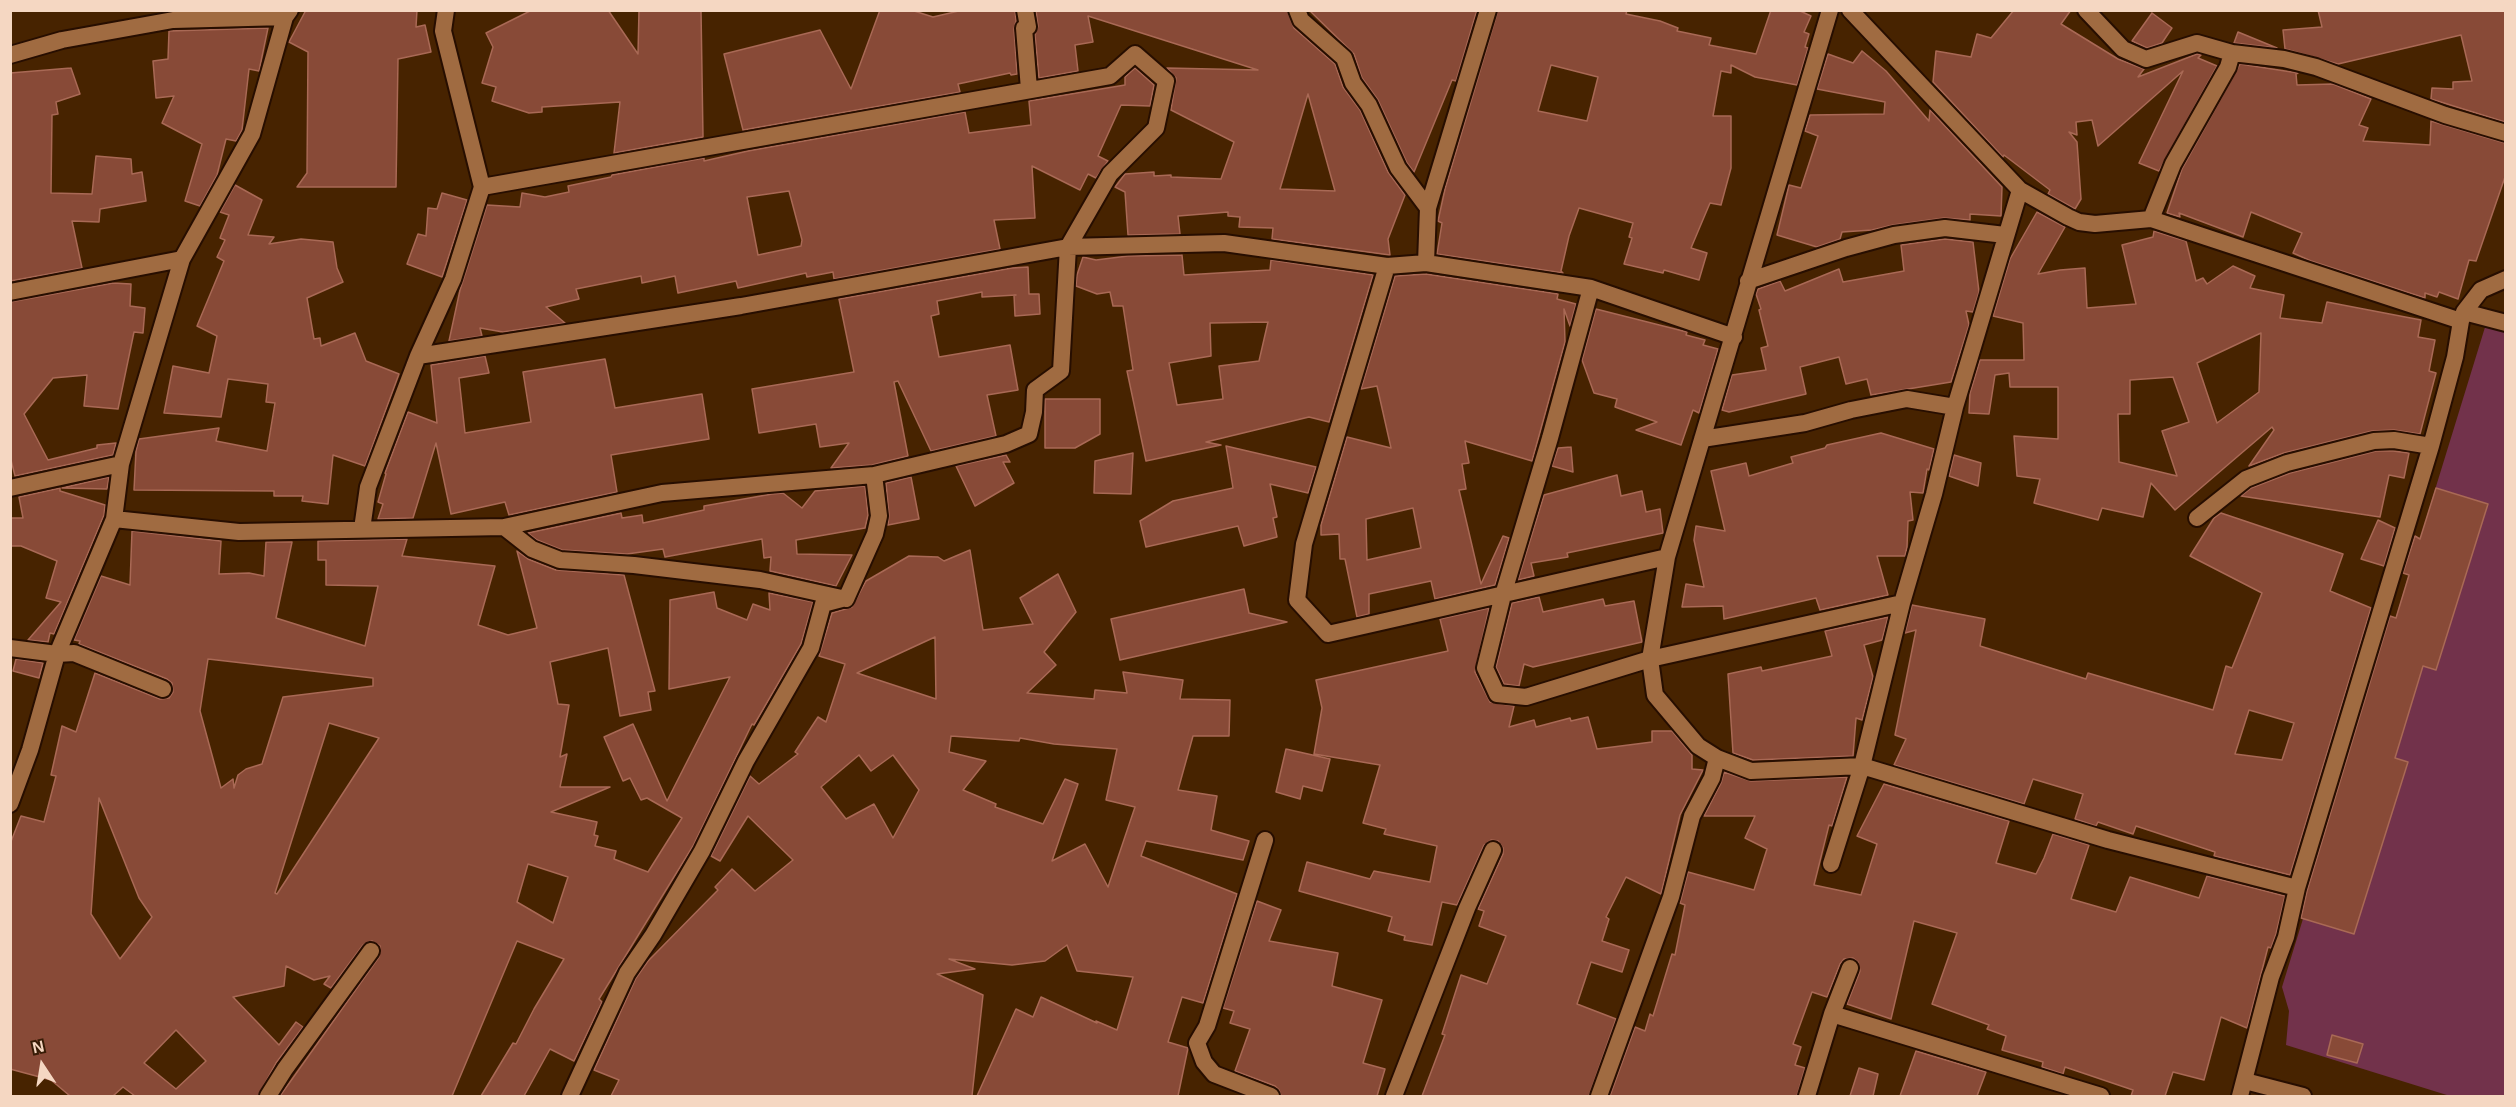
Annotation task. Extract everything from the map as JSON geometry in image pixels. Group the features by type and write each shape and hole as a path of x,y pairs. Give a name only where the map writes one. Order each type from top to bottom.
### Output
{"street":[{"path":"362,530 368,487 418,356 453,279 482,187 443,31 446,10"},
{"path":"1025,10 1028,27 1024,27 1029,89"},
{"path":"1297,10 1301,20 1344,58 1353,83 1369,105 1398,168 1428,208"},
{"path":"1426,263 1428,208 1488,10"},
{"path":"1830,10 1667,557 1650,659 1655,695 1698,746 1717,758 1751,771 1862,766 2076,831 2296,888"},
{"path":"1850,10 2020,190 2068,217 2079,222 2095,224 2151,219 2463,316 2505,324"},
{"path":"2086,10 2123,49 2146,59 2197,43 2232,53 2284,59 2316,67 2445,115 2505,133"},
{"path":"10,55 62,40 173,20 287,14 252,134 182,259 121,464 114,519 57,654 30,750 10,804"},
{"path":"2151,219 2173,164 2228,67 2232,53"},
{"path":"114,519 239,532 504,527 662,493 874,475 1006,444 1029,434 1034,412 1035,390 1061,371 1068,247 1110,174 1156,128 1166,81 1135,54 1110,76 482,187"},
{"path":"1831,864 1862,766 1902,603 1934,494 1955,407 2020,190"},
{"path":"1748,281 1846,248 1894,235 1945,228 2006,235"},
{"path":"418,356 741,306 1068,247 1224,243 1387,266 1426,263 1591,288 1734,337"},
{"path":"10,292 182,259"},
{"path":"1387,266 1304,544 1297,600 1328,634 1667,557"},
{"path":"2303,1096 2242,1089 2271,977 2286,937 2296,888 2431,446 2455,357 2463,316 2481,290 2505,279"},
{"path":"1591,288 1550,438 1503,595 1485,668 1497,694 1526,697 1650,659 1902,603"},
{"path":"1702,439 1805,423 1851,410 1907,399 1955,407"},
{"path":"2198,518 2246,479 2286,463 2374,441 2394,440 2431,446"},
{"path":"10,488 121,464"},
{"path":"846,598 875,534 879,516 874,475"},
{"path":"504,527 532,549 560,560 634,565 759,580 846,598"},
{"path":"570,1096 627,973 653,935 702,851 746,761 811,648 823,604 846,598"},
{"path":"10,648 57,654 74,653 163,689"},
{"path":"1599,1096 1671,897 1692,816 1712,778 1717,758"},
{"path":"1265,840 1207,1026 1197,1043 1204,1062 1214,1074 1271,1096"},
{"path":"1394,1096 1467,908 1493,850"},
{"path":"268,1096 371,951"},
{"path":"1807,1096 1832,1014 1850,968"},
{"path":"1832,1014 2101,1096"}],"shaded area":[{"path":"2486,324 2505,330 2505,1096 2450,1096 2286,1045 2289,1011 2282,987"}],"building":[{"path":"306,10 417,10 416,27 425,25 431,52 398,59 396,187 297,187 307,173 308,52 289,42"},
{"path":"532,10 608,10 638,54 639,10 701,10 703,137 614,153 620,102 542,107 542,112 529,113 492,101 496,87 482,83 493,47 486,33"},
{"path":"880,10 911,10 933,17 963,10 1015,10 1017,74 1011,75 1010,73 958,84 960,92 743,130 724,54 820,30 851,89"},
{"path":"1036,10 1287,10 1294,28 1335,64 1343,87 1360,110 1388,172 1405,195 1388,239 1390,255 1272,239 1273,228 1239,227 1240,217 1228,216 1228,212 1178,216 1180,234 1128,235 1125,192 1115,187 1125,174 1154,172 1154,176 1221,179 1234,142 1171,110 1176,78 1167,68 1258,70 1088,16 1093,42 1075,45 1078,71 1039,78 1035,35 1038,26","holes":["1308,94 1335,191 1280,189"]},
{"path":"1309,10 1477,10 1456,81 1452,80 1414,172 1407,163 1378,100 1362,78 1354,54"},
{"path":"1498,10 1627,10 1626,14 1660,21 1678,28 1677,31 1711,38 1709,45 1756,54 1771,10 1798,10 1811,16 1804,32 1809,34 1805,47 1808,48 1797,85 1755,77 1731,65 1731,73 1721,71 1713,116 1731,116 1731,168 1721,205 1710,203 1691,248 1707,253 1699,280 1664,270 1663,273 1624,264 1632,238 1629,237 1633,223 1579,208 1569,236 1561,271 1563,273 1437,254 1442,223 1438,221 1445,189","holes":["1551,65 1598,77 1587,121 1538,111"]},
{"path":"2014,10 2071,10 2061,24 2118,59 2144,69 2138,77 2197,54 2201,55 2198,58 2217,66 2159,171 2139,163 2183,71 2098,146 2092,120 2076,122 2077,135 2069,132 2077,142 2081,199 2075,209 2048,194 2050,190 2004,155 2003,157 1933,82 1936,51 1971,57 1977,34 1991,38"},
{"path":"2318,10 2505,10 2505,122 2431,99 2432,88 2453,89 2453,82 2472,81 2461,35 2338,64 2285,49 2283,30 2322,27"},
{"path":"2152,13 2172,28 2162,43 2147,48 2132,41"},
{"path":"268,28 259,71 249,69 242,130 236,141 226,139 217,175 200,206 185,201 202,144 162,123 174,96 156,98 153,61 168,59 169,31"},
{"path":"2238,32 2277,48 2234,43"},
{"path":"1862,51 1886,71 1929,121 1930,110 2002,187 2001,216 1970,214 1970,220 1944,218 1872,230 1842,232 1840,239 1817,247 1777,235 1789,185 1801,188 1818,136 1805,131 1810,115 1884,114 1885,102 1817,89 1828,54 1853,63"},
{"path":"2240,64 2298,73 2296,74 2297,85 2333,84 2371,99 2359,125 2368,128 2363,141 2430,145 2431,121 2505,143 2505,177 2476,261 2469,260 2458,299 2439,292 2437,297 2425,293 2425,298 2311,261 2293,253 2302,233 2251,212 2243,237 2179,213 2180,217 2167,213 2182,169"},
{"path":"71,68 80,94 56,102 58,114 52,115 51,193 92,194 96,156 131,159 132,174 142,172 146,201 100,209 99,222 72,221 82,268 10,281 10,73"},
{"path":"1135,68 1154,85 1150,106 1121,105 1098,156 1108,161 1096,178 1088,174 1080,190 1032,166 1035,218 994,220 1000,249 834,279 833,272 807,277 806,273 738,288 736,281 678,293 675,276 642,283 641,276 576,289 579,299 546,307 565,323 503,332 480,328 482,336 449,341 460,290 487,205 520,207 522,193 545,197 569,192 568,186 612,175 704,158 704,161 965,112 969,133 1031,125 1029,101 1125,85 1125,77","holes":["789,191 802,240 801,246 758,255 747,197"]},
{"path":"235,185 262,200 248,235 274,237 269,244 301,239 333,242 337,268 343,282 307,298 314,339 320,338 321,346 355,333 366,361 399,374 365,466 333,455 328,504 302,501 303,496 274,496 274,491 134,490 136,451 139,439 219,428 216,441 267,451 275,403 266,402 268,384 228,379 221,417 164,413 173,366 209,373 217,336 197,326 224,261 217,257 225,240 220,238 229,215 220,212"},
{"path":"442,193 467,200 442,277 407,264 418,234 426,236 428,208 437,209"},
{"path":"2037,212 2065,227 2038,274 2085,268 2087,308 2136,304 2122,245 2153,237 2154,231 2186,241 2196,281 2203,278 2207,284 2233,266 2255,276 2250,288 2284,295 2280,318 2322,323 2327,302 2421,320 2418,337 2435,340 2429,371 2436,373 2420,434 2394,430 2372,431 2284,453 2249,466 2274,430 2272,427 2175,510 2151,483 2143,517 2102,508 2098,520 2034,503 2040,479 2017,476 2014,436 2058,439 2058,387 2010,387 2009,373 1995,375 1989,414 1969,413 1970,393 1980,360 2024,360 2023,323 1993,316 2010,259","holes":["2261,333 2259,392 2217,423 2197,363","2173,377 2189,422 2162,431 2177,476 2119,462 2118,414 2130,414 2130,380"]},
{"path":"1945,239 1973,242 1979,292 1973,312 1966,311 1969,325 1951,382 1871,395 1867,379 1846,384 1839,357 1800,367 1806,394 1729,412 1722,410 1732,375 1766,370 1761,348 1768,346 1756,294 1758,289 1780,281 1785,291 1839,269 1843,282 1904,271 1901,245"},
{"path":"1182,255 1184,275 1270,270 1271,260 1373,275 1329,422 1309,417 1206,442 1221,445 1146,461 1127,371 1133,370 1123,306 1113,306 1110,292 1097,294 1076,286 1083,257 1096,260 1128,256","holes":["1268,322 1259,361 1219,366 1223,399 1177,405 1169,363 1211,356 1210,323"]},
{"path":"1028,267 1029,294 1039,294 1040,314 1015,316 1014,295 982,297 982,292 937,301 939,314 931,316 939,357 1010,345 1018,390 987,395 996,436 931,451 898,381 894,382 908,456 872,465 831,468 849,443 820,447 816,424 759,433 752,389 854,372 839,299"},
{"path":"1426,274 1558,294 1557,299 1576,304 1570,326 1564,309 1565,342 1532,461 1465,441 1469,463 1462,464 1466,489 1459,490 1481,584 1503,536 1509,538 1495,585 1435,599 1431,581 1369,594 1369,614 1357,617 1345,559 1340,559 1339,534 1321,535 1321,525 1347,437 1391,448 1377,386 1361,389 1395,276","holes":["1413,508 1421,548 1367,560 1366,519"]},
{"path":"113,283 131,284 130,306 145,308 143,333 134,332 118,409 84,406 87,375 53,378 24,414 48,460 97,448 97,445 116,443 113,455 15,476 10,456 10,302"},
{"path":"1596,309 1687,332 1686,335 1705,340 1703,345 1718,349 1699,413 1693,410 1681,445 1636,430 1657,422 1615,407 1617,399 1594,393 1582,360"},
{"path":"485,356 489,373 459,378 465,433 531,422 523,372 605,359 615,408 702,394 709,439 611,455 617,492 509,515 505,502 451,514 436,443 413,518 378,519 383,504 378,502 385,473 408,412 437,423 431,365"},
{"path":"1045,399 1100,399 1100,434 1075,448 1045,448"},
{"path":"1881,433 1934,449 1929,470 1927,469 1923,493 1910,492 1913,520 1908,521 1905,556 1877,556 1888,595 1820,610 1816,598 1724,619 1723,606 1682,607 1686,584 1704,587 1694,540 1696,526 1725,531 1711,471 1746,463 1749,476 1793,463 1791,457 1825,448 1827,445"},
{"path":"1226,446 1316,467 1308,493 1270,484 1277,517 1273,518 1277,537 1244,546 1238,526 1146,547 1140,521 1173,501 1233,488"},
{"path":"1571,447 1573,472 1552,466 1558,448"},
{"path":"2376,451 2409,453 2404,478 2389,475 2380,517 2241,496 2251,488 2290,473"},
{"path":"1133,453 1131,494 1094,493 1095,461"},
{"path":"1006,455 1010,462 1003,462 1014,483 975,506 956,466"},
{"path":"1954,455 1981,463 1978,486 1949,476"},
{"path":"1617,475 1621,496 1642,491 1646,512 1660,509 1663,533 1567,553 1568,557 1531,563 1534,576 1518,580 1544,495"},
{"path":"109,477 107,489 62,488"},
{"path":"911,477 919,519 888,525 886,483"},
{"path":"865,486 868,515 865,528 796,540 797,554 852,555 836,586 770,571 771,557 764,558 762,539 665,557 663,549 627,554 562,550 537,540 528,533 621,513 622,518 642,515 643,523 704,510 704,506 772,494 783,493 802,508 815,491"},
{"path":"60,488 60,491 105,505 104,515 54,634 50,633 48,642 28,640 61,602 46,598 57,561 21,546 10,546 10,518 23,518 19,497"},
{"path":"2436,488 2488,504 2436,670 2423,666 2395,758 2408,762 2354,934 2301,918 2307,891 2390,616 2396,618 2409,575 2403,573 2415,536 2420,539"},
{"path":"2221,513 2343,554 2330,591 2371,608 2290,875 2214,856 2215,852 2136,826 2133,834 2098,822 2096,826 2075,819 2083,794 2033,779 2024,804 1894,765 1906,739 1895,735 1916,630 1905,633 1912,605 1985,619 1980,646 2086,679 2088,673 2213,710 2226,666 2232,668 2262,593 2190,556 2214,518","holes":["2249,710 2294,723 2282,760 2235,754"]},
{"path":"2378,520 2395,528 2384,566 2361,559"},
{"path":"132,531 221,541 219,574 249,573 264,576 266,542 292,542 276,618 365,646 378,586 326,585 326,560 318,560 318,541 407,539 402,556 495,566 478,625 508,635 537,628 517,551 528,559 556,570 624,575 655,691 648,692 651,710 620,716 608,648 550,662 558,704 569,705 560,757 567,754 560,787 610,787 551,812 597,822 594,835 598,836 595,846 616,851 614,859 648,872 682,818 647,798 641,800 630,778 623,781 604,737 633,724 667,801 730,677 669,689 670,600 714,592 717,608 747,620 753,604 770,610 769,593 813,602 801,644 754,725 752,724 693,846 599,999 602,1002 574,1061 550,1049 524,1096 481,1096 513,1043 516,1044 564,959 517,941 452,1096 280,1096 379,957 380,946 372,941 363,945 331,988 324,984 330,976 314,980 286,966 284,986 233,997 279,1045 296,1022 303,1027 276,1063 258,1096 135,1096 123,1087 113,1096 70,1096 51,1080 10,1069 10,844 21,816 44,822 56,776 51,775 62,726 76,732 95,673 160,699 169,698 173,692 172,683 167,679 74,640 101,576 130,585","holes":["208,659 373,678 373,686 283,697 262,764 246,769 238,775 234,788 233,779 221,788 200,711","329,723 379,738 277,894 275,893","99,798 139,898 152,917 120,959 91,914","528,864 568,877 553,923 517,902","176,1030 206,1061 176,1089 144,1063"]},
{"path":"970,550 983,630 1033,624 1020,598 1058,574 1076,612 1044,652 1056,665 1027,693 1094,699 1095,690 1127,693 1123,672 1183,680 1180,699 1230,700 1229,736 1193,736 1178,790 1217,796 1211,830 1249,841 1243,860 1146,841 1141,856 1237,894 1203,1003 1182,997 1168,1042 1188,1048 1178,1096 977,1096 1016,1009 1033,1017 1041,997 1117,1030 1133,977 1077,971 1067,945 1045,961 1012,965 949,959 975,969 937,974 983,995 972,1096 611,1096 619,1080 594,1070 636,978 648,961 718,890 715,887 732,869 755,891 793,860 748,816 720,861 711,856 750,776 759,784 798,754 795,752 818,717 826,722 845,664 819,656 832,613 852,607 866,581 909,556 938,557 944,561","holes":["935,637 936,699 857,673","951,736 1019,741 1020,738 1054,744 1117,749 1106,800 1135,807 1108,887 1085,844 1052,861 1078,784 1065,779 1043,824 995,807 996,804 963,790 986,761 949,752","859,755 871,771 893,755 919,790 893,838 874,804 846,819 821,787"]},
{"path":"1244,589 1249,613 1287,622 1120,660 1111,619"},
{"path":"1539,597 1543,612 1603,599 1605,606 1634,601 1642,642 1533,667 1524,664 1519,686 1504,684 1496,667 1512,603"},
{"path":"1489,608 1475,672 1490,702 1514,706 1509,727 1534,720 1536,727 1570,718 1571,721 1588,717 1597,749 1652,742 1652,731 1672,731 1692,755 1692,769 1703,770 1680,815 1661,894 1626,877 1606,917 1609,919 1602,941 1629,950 1622,972 1591,962 1577,1004 1616,1019 1589,1096 1422,1096 1445,1035 1442,1034 1461,975 1487,984 1506,936 1479,926 1484,911 1478,909 1503,854 1503,848 1498,841 1491,840 1484,845 1457,905 1442,902 1432,945 1404,940 1405,936 1388,931 1392,917 1299,891 1307,862 1370,879 1374,871 1430,882 1437,846 1384,834 1386,829 1363,823 1380,765 1314,754 1322,708 1316,680 1448,651 1440,619"},
{"path":"1888,617 1882,640 1864,645 1873,677 1862,720 1856,718 1853,756 1753,760 1733,753 1728,674 1761,667 1762,671 1832,656 1825,631"},
{"path":"16,659 43,663 39,678 13,671"},
{"path":"1286,749 1330,759 1322,791 1303,786 1300,799 1276,792"},
{"path":"1724,772 1751,781 1847,777 1832,826 1829,825 1814,885 1861,895 1877,844 1857,836 1884,784 2009,821 1996,863 2036,874 2053,834 2089,845 2071,899 2116,912 2130,877 2199,898 2207,876 2285,896 2276,934 2271,948 2268,947 2247,1028 2221,1017 2204,1080 2173,1072 2165,1096 2131,1096 2133,1090 2065,1067 2063,1074 2042,1067 2043,1062 2002,1050 2006,1036 1987,1029 1989,1025 1932,1004 1957,933 1914,921 1891,1019 1847,1004 1860,971 1858,962 1853,958 1844,959 1840,964 1827,997 1812,992 1793,1044 1801,1047 1795,1065 1805,1068 1797,1096 1610,1096 1635,1027 1645,1031 1650,1014 1653,1016 1672,954 1675,955 1685,905 1680,903 1688,872 1754,890 1767,849 1745,838 1755,816 1704,816 1721,783"},
{"path":"1257,901 1281,910 1269,941 1338,953 1332,986 1382,1000 1363,1063 1385,1069 1377,1096 1281,1096 1275,1086 1235,1071 1250,1029 1230,1023 1234,1011 1223,1008"},
{"path":"2332,1035 2363,1044 2357,1063 2327,1055"},
{"path":"1916,1051 1986,1072 1977,1096 1900,1096"},
{"path":"1859,1068 1878,1074 1873,1096 1850,1096"}]}
